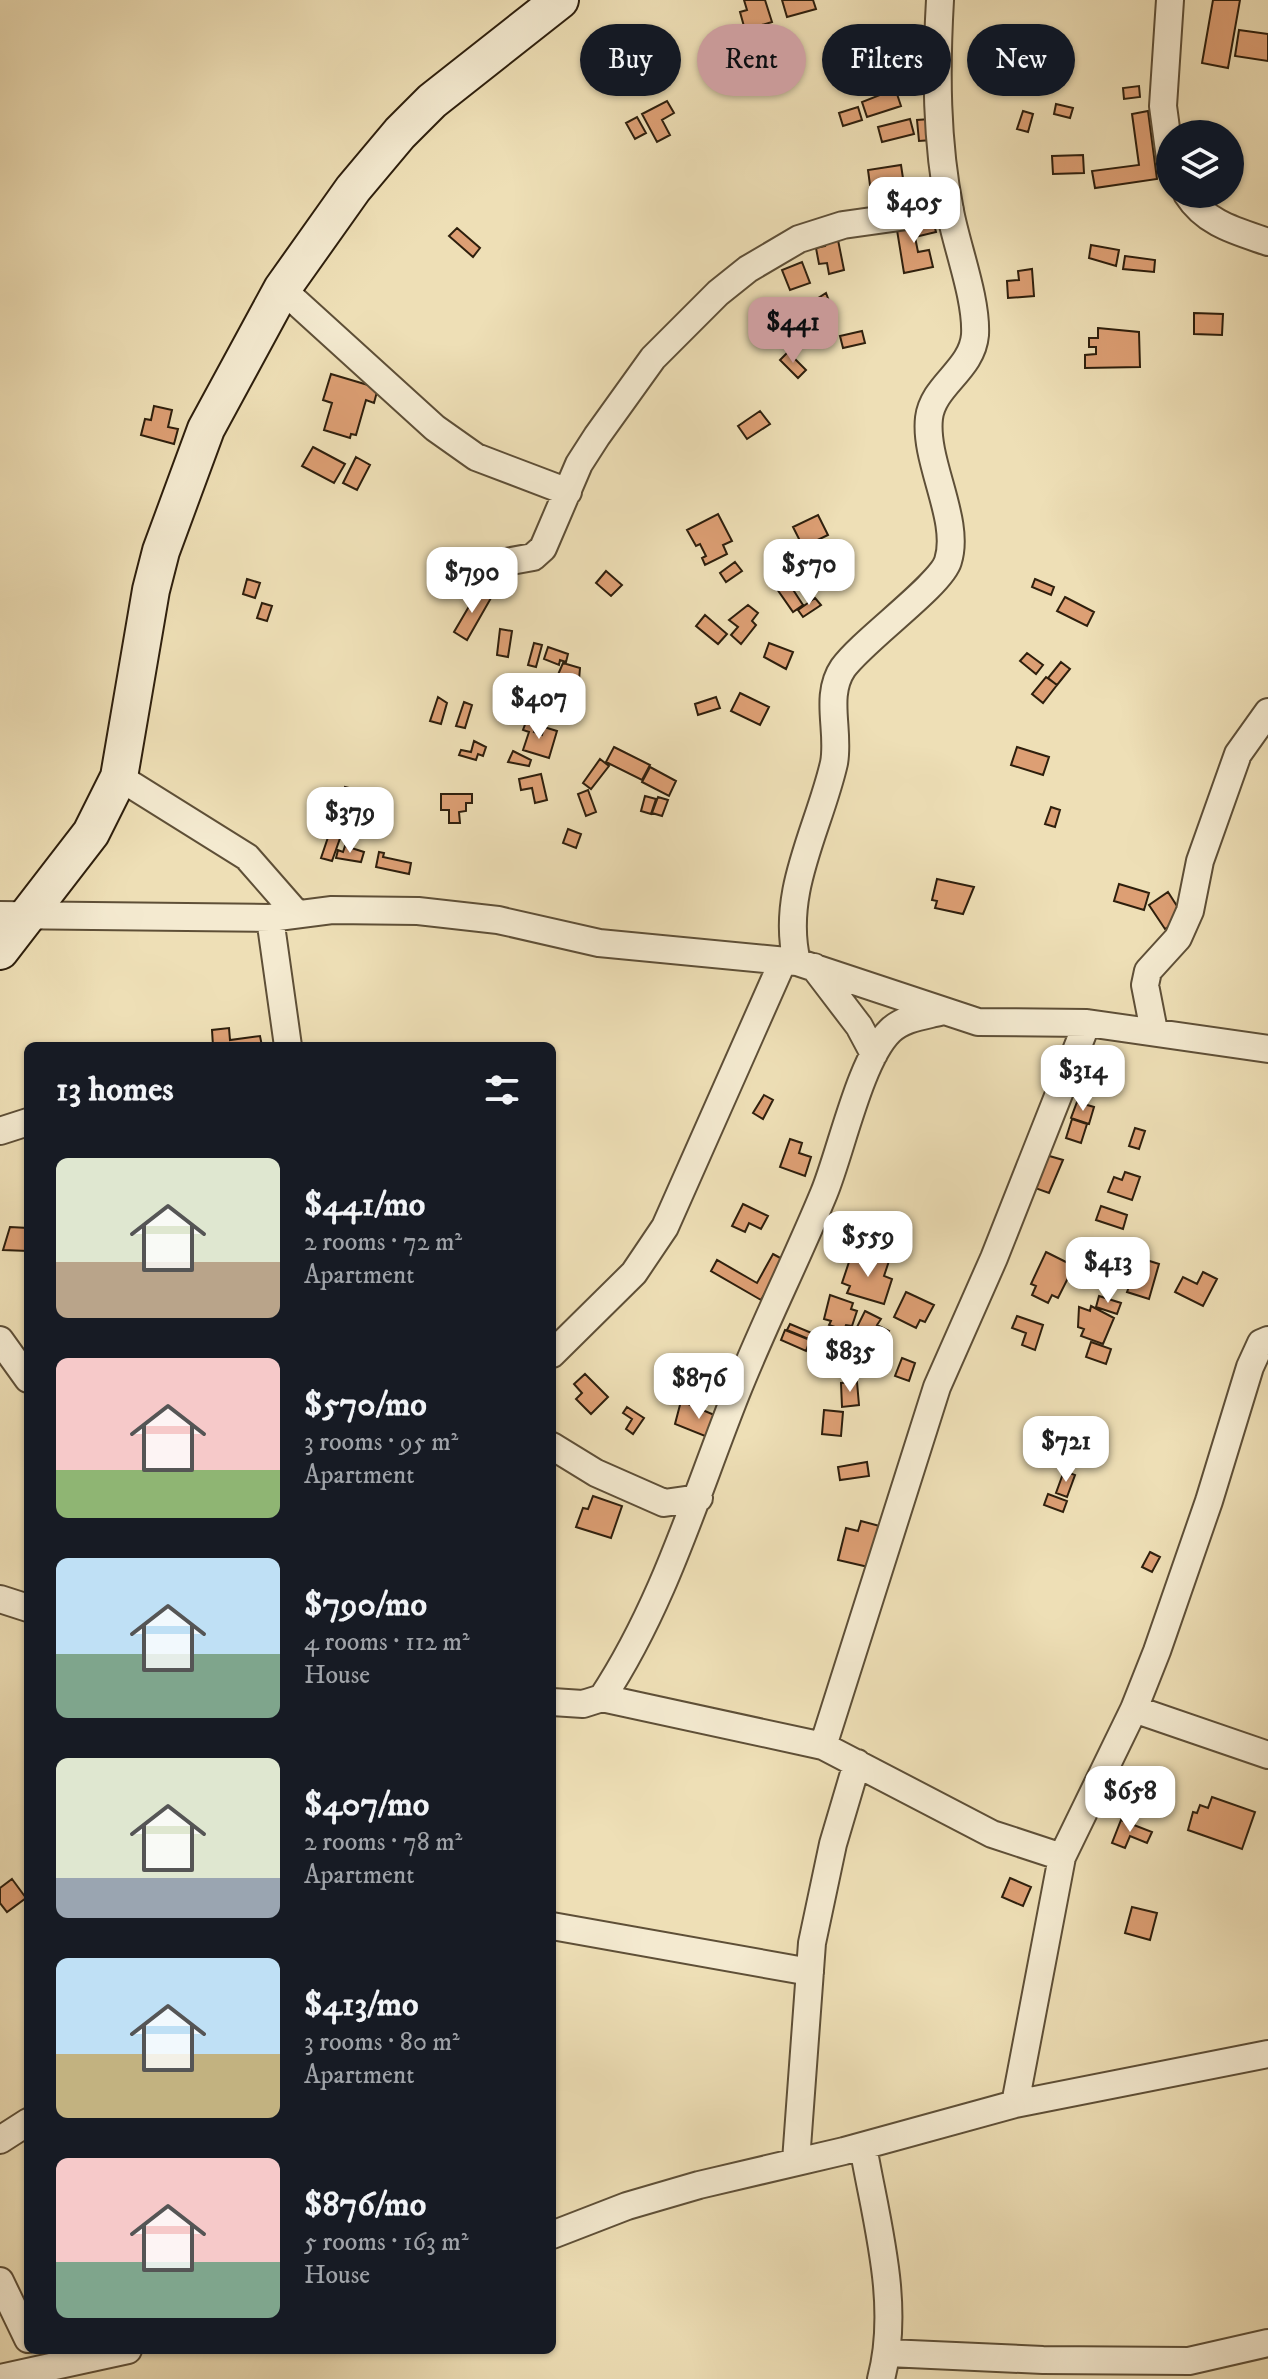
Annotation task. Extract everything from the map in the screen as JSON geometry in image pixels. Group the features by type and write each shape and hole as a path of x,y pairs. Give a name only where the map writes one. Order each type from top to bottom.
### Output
{"street":[{"path":"0,951 13,916 91,833 119,777 151,590 161,551 206,429 282,289 353,189 400,133 432,101 560,0"},
{"path":"556,1350 634,1273 665,1227 789,962 790,926 811,831 833,763 837,733 833,704 835,683 866,644 948,564 950,540 930,443 929,416 935,401 966,364 975,339 975,313 950,210 937,103 940,0"},
{"path":"1165,120 1163,106 1170,0"},
{"path":"1196,208 1222,226 1268,242"},
{"path":"495,564 533,557 543,548 579,464 653,358 748,269 799,239 843,225 950,210"},
{"path":"282,289 435,428 476,457 568,492"},
{"path":"1154,1031 1145,985 1148,971 1178,938 1190,911 1200,861 1238,754 1268,712"},
{"path":"119,777 247,857 283,915 288,1042"},
{"path":"13,916 418,911 498,920 599,943 789,962 978,1022 1087,1023 1268,1049"},
{"path":"789,962 859,1026 874,1054"},
{"path":"602,1698 634,1645 684,1538 755,1347 825,1191 874,1054 890,1030 910,1019 940,1012"},
{"path":"823,1746 937,1387 994,1258 1087,1023"},
{"path":"0,1131 24,1123"},
{"path":"0,1340 24,1373"},
{"path":"1015,2104 1062,1857 1134,1709 1179,1592 1250,1367 1261,1343 1268,1340"},
{"path":"556,1448 596,1473 664,1503 699,1498"},
{"path":"664,1503 684,1538"},
{"path":"556,1702 583,1704 602,1698 823,1746 923,1801 992,1834 1062,1857"},
{"path":"1134,1709 1268,1755"},
{"path":"796,2161 812,1943 833,1844 857,1763"},
{"path":"556,1927 810,1972"},
{"path":"556,2233 627,2206 1015,2104 1268,2054"},
{"path":"0,2140 24,2125"},
{"path":"863,2146 888,2299 888,2353 881,2379"},
{"path":"0,2281 24,2331"},
{"path":"888,2353 1187,2370 1268,2343"},
{"path":"0,2378 38,2360 92,2354"}],"building":[{"path":"744,0 765,0 772,22 743,24 740,12 747,10"},
{"path":"782,0 813,0 816,9 787,17"},
{"path":"1213,0 1240,0 1228,68 1202,63"},
{"path":"1239,30 1268,34 1268,61 1235,56"},
{"path":"1139,86 1140,97 1124,99 1123,88"},
{"path":"877,96 898,96 901,106 867,117 862,102"},
{"path":"667,101 674,113 662,120 670,135 657,142 642,114"},
{"path":"1056,104 1073,108 1070,118 1054,114"},
{"path":"858,107 862,120 843,126 839,113"},
{"path":"1023,111 1033,114 1028,132 1017,129"},
{"path":"1148,111 1156,179 1095,188 1092,171 1139,165 1132,114"},
{"path":"637,117 646,133 635,139 626,123"},
{"path":"910,119 914,134 882,142 878,127"},
{"path":"930,119 932,140 919,141 917,120"},
{"path":"1083,155 1084,173 1053,174 1052,156"},
{"path":"901,165 904,185 912,183 915,204 879,209 875,185 870,185 868,170"},
{"path":"933,220 936,232 915,237 918,252 929,250 933,267 904,273 896,224"},
{"path":"457,228 480,248 473,257 449,236"},
{"path":"837,235 844,270 829,274 827,263 819,264 816,248 825,246 823,238"},
{"path":"1091,245 1119,250 1116,266 1089,258"},
{"path":"1125,256 1155,260 1154,272 1123,269"},
{"path":"802,262 810,283 790,290 782,270"},
{"path":"1032,269 1034,296 1008,298 1007,281 1019,280 1018,271"},
{"path":"826,293 832,309 811,318 806,306"},
{"path":"1194,313 1223,314 1222,335 1194,334"},
{"path":"1098,328 1139,332 1140,367 1085,368 1085,355 1096,354 1096,347 1089,347 1089,338 1098,338"},
{"path":"862,331 865,343 843,348 840,336"},
{"path":"788,352 806,370 798,378 780,360"},
{"path":"331,374 378,388 374,403 366,400 356,435 351,434 350,438 324,430 332,403 323,400"},
{"path":"154,406 172,410 168,427 178,429 174,444 141,435 145,419 151,420"},
{"path":"760,411 770,424 747,439 738,426"},
{"path":"313,447 345,464 334,483 302,466"},
{"path":"356,457 370,465 357,490 343,483"},
{"path":"718,514 732,541 723,545 727,554 705,565 702,558 706,556 700,544 696,546 687,530"},
{"path":"818,515 828,535 803,547 793,527"},
{"path":"735,562 742,571 726,582 720,573"},
{"path":"606,571 622,585 611,596 596,583"},
{"path":"247,579 260,583 255,598 243,594"},
{"path":"1035,579 1054,587 1051,595 1032,587"},
{"path":"788,582 803,605 793,612 777,589"},
{"path":"478,591 491,598 467,640 454,632"},
{"path":"1065,597 1094,612 1087,626 1057,611"},
{"path":"815,598 821,605 803,617 798,610"},
{"path":"262,603 272,606 267,621 257,618"},
{"path":"748,605 758,613 752,621 756,625 741,644 731,635 738,627 729,620"},
{"path":"705,615 727,634 718,644 696,626"},
{"path":"500,629 512,631 508,657 497,655"},
{"path":"534,643 542,645 536,667 528,665"},
{"path":"769,643 793,652 786,669 764,657"},
{"path":"548,647 568,654 566,662 560,660 559,665 544,659"},
{"path":"1027,653 1043,665 1036,674 1020,661"},
{"path":"1061,662 1070,669 1057,685 1048,678"},
{"path":"563,663 580,668 579,680 557,677"},
{"path":"530,676 580,688 576,700 545,693 544,696 532,692 530,696 522,694"},
{"path":"1046,677 1057,685 1043,703 1032,694"},
{"path":"740,693 769,707 760,725 731,711"},
{"path":"438,697 447,703 441,724 430,721"},
{"path":"716,697 720,708 698,715 695,704"},
{"path":"464,702 472,705 465,728 456,726"},
{"path":"526,722 537,726 534,732 542,735 544,727 557,731 549,758 523,750 529,732 523,730"},
{"path":"474,741 486,747 483,756 478,754 476,760 459,755 461,750 471,752"},
{"path":"614,747 650,765 642,780 606,762"},
{"path":"1017,747 1049,757 1043,775 1011,765"},
{"path":"513,751 531,760 529,766 508,762"},
{"path":"600,759 609,766 591,789 583,783"},
{"path":"650,767 676,781 669,796 642,782"},
{"path":"541,774 547,800 535,803 532,788 521,790 519,779"},
{"path":"345,787 357,790 332,861 321,858"},
{"path":"588,790 596,812 586,816 578,794"},
{"path":"441,794 472,794 472,803 466,803 466,811 459,812 460,823 449,823 449,810 441,810"},
{"path":"645,796 656,799 651,814 641,811"},
{"path":"658,797 668,800 662,816 652,813"},
{"path":"1051,807 1060,810 1055,827 1045,824"},
{"path":"568,829 581,834 576,848 563,843"},
{"path":"345,846 364,852 361,862 336,858 338,850 343,852"},
{"path":"379,852 384,853 383,857 411,863 409,874 376,867"},
{"path":"937,879 974,887 963,914 935,908 937,901 932,900"},
{"path":"1119,884 1149,893 1144,910 1114,901"},
{"path":"1168,892 1184,917 1165,929 1149,905"},
{"path":"229,1028 230,1040 260,1036 261,1042 213,1042 212,1030"},
{"path":"764,1095 773,1100 763,1119 753,1113"},
{"path":"1077,1102 1094,1107 1089,1124 1071,1118"},
{"path":"1072,1119 1087,1124 1081,1143 1066,1138"},
{"path":"1135,1128 1145,1131 1139,1149 1129,1146"},
{"path":"790,1139 802,1143 799,1153 811,1157 805,1176 780,1167"},
{"path":"1046,1155 1063,1160 1049,1193 1035,1188"},
{"path":"1125,1172 1140,1177 1132,1200 1108,1192 1114,1177 1122,1180"},
{"path":"743,1204 768,1216 761,1229 749,1223 745,1232 732,1226"},
{"path":"1101,1206 1127,1215 1123,1229 1096,1220"},
{"path":"10,1227 24,1228 24,1251 3,1250"},
{"path":"1046,1252 1074,1266 1058,1298 1052,1295 1048,1303 1032,1295 1036,1286 1031,1284"},
{"path":"865,1253 889,1261 884,1276 892,1279 884,1304 847,1293 850,1286 842,1283 850,1259 862,1262"},
{"path":"773,1254 784,1260 761,1300 711,1271 717,1260 757,1283"},
{"path":"1140,1258 1159,1264 1149,1299 1127,1292"},
{"path":"1203,1272 1217,1279 1203,1306 1175,1292 1183,1277 1197,1284"},
{"path":"906,1292 934,1305 925,1322 920,1320 916,1328 894,1317"},
{"path":"830,1295 853,1303 851,1309 857,1311 852,1326 846,1325 844,1330 829,1325 831,1321 824,1319"},
{"path":"1099,1296 1121,1303 1117,1314 1096,1307"},
{"path":"1091,1306 1114,1318 1103,1344 1081,1336 1084,1329 1078,1327 1079,1307 1090,1311"},
{"path":"865,1311 881,1319 877,1325 889,1331 880,1349 871,1344 867,1357 847,1347"},
{"path":"1017,1316 1043,1325 1035,1350 1022,1345 1026,1333 1012,1328"},
{"path":"790,1324 814,1334 811,1340 787,1330"},
{"path":"785,1330 810,1340 806,1351 781,1340"},
{"path":"1091,1342 1111,1349 1106,1364 1086,1357"},
{"path":"902,1358 915,1363 909,1381 895,1376"},
{"path":"585,1374 608,1397 591,1414 576,1399 582,1393 574,1384"},
{"path":"857,1382 859,1405 842,1407 841,1383"},
{"path":"681,1401 724,1419 715,1440 675,1424"},
{"path":"627,1407 644,1418 633,1434 626,1429 632,1419 623,1413"},
{"path":"824,1410 843,1412 841,1436 822,1434"},
{"path":"867,1462 869,1476 840,1480 838,1467"},
{"path":"1064,1471 1075,1475 1067,1497 1056,1493"},
{"path":"1048,1494 1067,1501 1063,1512 1044,1505"},
{"path":"593,1496 622,1506 611,1538 576,1527 583,1508 588,1509"},
{"path":"861,1521 887,1528 877,1569 838,1560 846,1528 858,1531"},
{"path":"1150,1552 1160,1557 1152,1572 1142,1567"},
{"path":"1212,1797 1255,1812 1242,1849 1188,1830 1193,1812 1197,1813 1200,1805 1208,1808"},
{"path":"1121,1820 1152,1832 1147,1843 1130,1836 1125,1848 1112,1843"},
{"path":"1010,1878 1031,1887 1023,1906 1002,1897"},
{"path":"12,1879 24,1899 7,1912 0,1903 0,1888"},
{"path":"1132,1907 1157,1913 1150,1940 1125,1933"}]}
